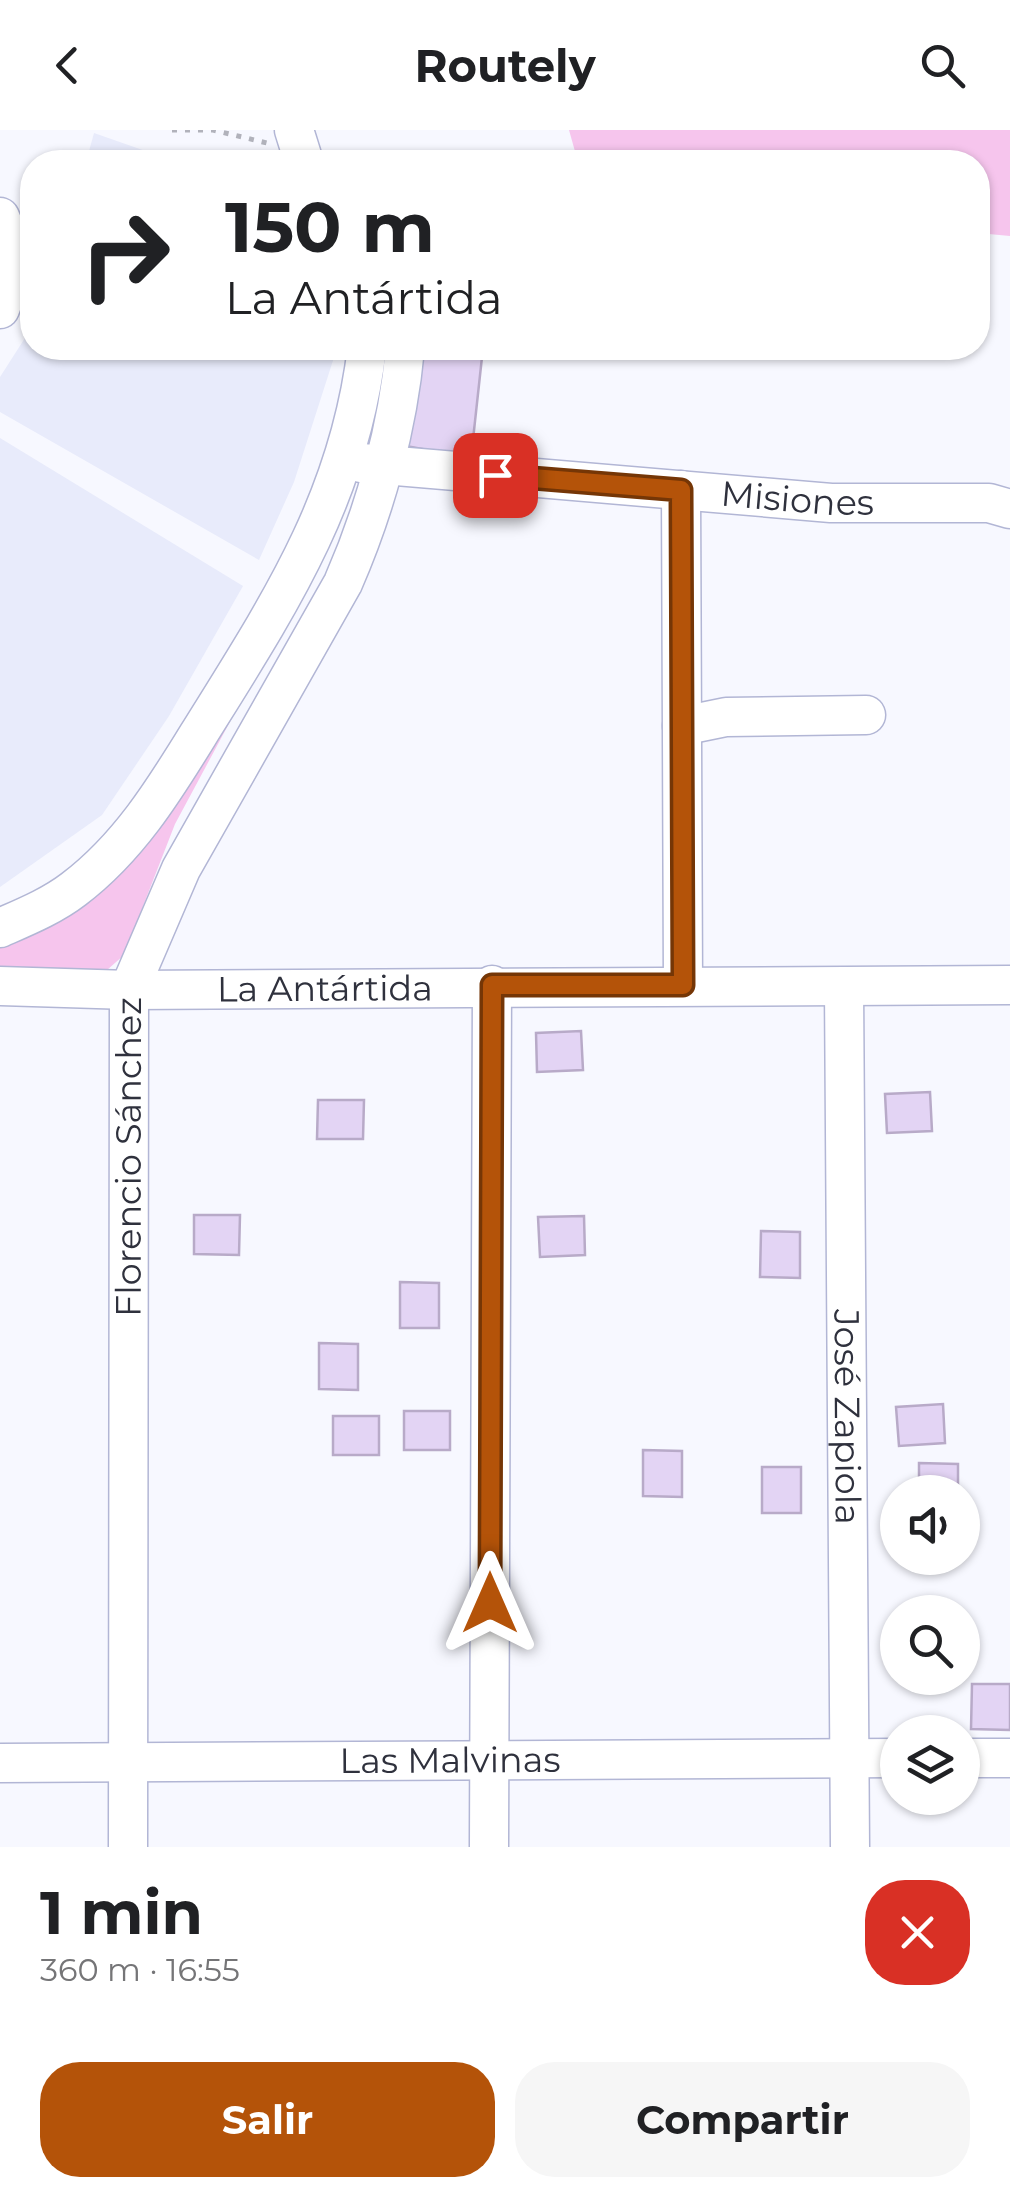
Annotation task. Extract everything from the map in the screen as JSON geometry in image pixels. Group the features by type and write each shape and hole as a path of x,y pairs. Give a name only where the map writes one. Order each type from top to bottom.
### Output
{"street":[{"path":"0,218 11,240 15,273 0,309"},
{"path":"0,928 74,890 120,846 166,789 311,544 344,460 365,360"},
{"name":"Florencio Sánchez","path":"128,1847 129,990 181,869 343,583 384,466 403,360"},
{"name":"Misiones","path":"344,460 831,503 989,503 1010,509"},
{"path":"681,490 683,985"},
{"path":"682,726 726,718 866,715"},
{"path":"490,1847 492,985"},
{"name":"La Antártida","path":"0,986 129,990 1010,985"},
{"name":"José Zapiola","path":"844,987 850,1847"},
{"name":"Las Malvinas","path":"0,1763 880,1758"},
{"path":"980,1758 1010,1758"}],"path":[{"path":"172,130 213,130 299,147"}],"shaded area":[{"path":"569,130 1010,130 1010,236 990,234 990,150 575,150"},
{"path":"94,133 143,150 89,150"},
{"path":"20,346 20,360 333,360 294,482 259,560 0,412 0,377"},
{"path":"0,438 243,586 169,716 102,815 0,887"},
{"path":"318,558 175,824 124,955 98,978 0,974 0,942 133,856 165,821"}],"building":[{"path":"410,360 482,360 471,458 395,444"},
{"path":"581,1031 583,1070 537,1072 536,1033"},
{"path":"930,1092 932,1131 887,1133 885,1094"},
{"path":"318,1100 364,1100 363,1139 317,1139"},
{"path":"194,1215 240,1215 239,1255 194,1254"},
{"path":"584,1216 585,1255 540,1257 538,1217"},
{"path":"761,1231 800,1232 800,1278 760,1277"},
{"path":"400,1282 439,1283 439,1328 400,1328"},
{"path":"319,1343 358,1344 358,1390 319,1389"},
{"path":"943,1404 945,1443 899,1446 896,1407"},
{"path":"404,1411 450,1411 450,1450 404,1450"},
{"path":"333,1416 379,1416 379,1455 333,1455"},
{"path":"643,1450 682,1451 682,1497 643,1496"},
{"path":"919,1463 958,1464 958,1475 919,1475"},
{"path":"762,1467 801,1467 801,1513 762,1513"},
{"path":"980,1684 1010,1684 1010,1730 980,1729 980,1715 971,1715 972,1695 980,1695"}],"route":[{"path":"490,1603 492,985 683,985 681,490 495,475"}]}
